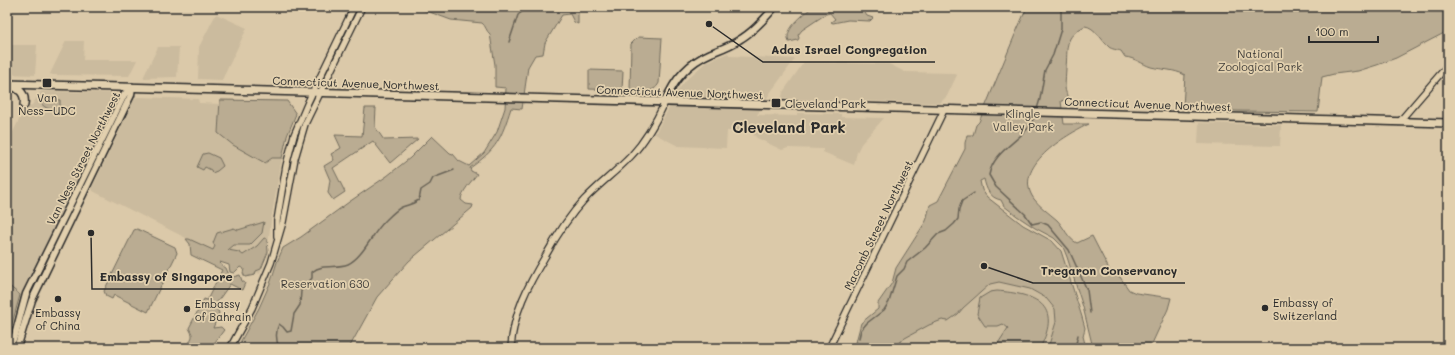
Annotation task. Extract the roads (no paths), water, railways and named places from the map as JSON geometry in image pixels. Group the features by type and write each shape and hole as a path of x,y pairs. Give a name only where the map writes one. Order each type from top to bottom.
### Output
{"main road":[{"path":"665,102 675,80 690,65 706,55 741,39 754,29 775,7"},
{"name":"Connecticut Avenue Northwest","path":"8,84 1448,123"},
{"path":"8,84 22,92 24,105"},
{"name":"Van Ness Street Northwest","path":"9,348 15,335 26,294 124,95 132,87"},
{"name":"Van Ness Street Northwest","path":"17,348 32,300 131,95 132,87"}],"street":[{"path":"278,240 276,221 288,157 296,129 312,92 354,7"},
{"path":"230,348 260,292 271,263 284,217 295,158 305,124 362,7"},
{"path":"1399,122 1448,65"},
{"path":"511,348 515,320 524,293 560,231 584,200 640,146 653,127 665,102"},
{"name":"Macomb Street Northwest","path":"829,348 944,110"},
{"path":"288,157 295,158"}],"waterway":[{"path":"509,42 518,15 523,11 538,11 543,7"},
{"path":"1037,109 1045,70 1053,55 1061,29 1061,7"},
{"path":"1035,115 1024,133 995,160 989,175 996,187 1025,214 1032,224 1041,222 1048,225 1069,250 1087,290 1090,313"},
{"path":"279,348 276,336 279,324 287,332 291,331 294,314 300,305 301,291 312,278 312,272 316,269 348,264 354,260 359,256 381,225 400,208 419,200 421,190 430,184 433,178 454,170"},
{"path":"859,338 861,330 867,323 884,310 889,302 897,276 904,269 907,262 925,248 938,234 946,231 954,224 958,219 962,201 974,193"},
{"path":"1075,348 1078,335"}],"place":[{"name":"Adas Israel Congregation","path":"709,24"},
{"name":"Van Ness–UDC","path":"47,83"},
{"name":"Cleveland Park","path":"776,103"},
{"name":"Embassy of Singapore","path":"91,233"},
{"name":"Tregaron Conservancy","path":"984,266"},
{"name":"Embassy of China","path":"58,299"},
{"name":"Embassy of Switzerland","path":"1265,308"},
{"name":"Embassy of Bahrain","path":"187,309"}],"district":[{"name":"Cleveland Park","path":"789,127"}],"park label":[{"name":"National Zoological Park","path":"1260,59"},
{"name":"Klingle Valley Park","path":"1023,119"},
{"name":"Reservation 630","path":"325,283"}]}
